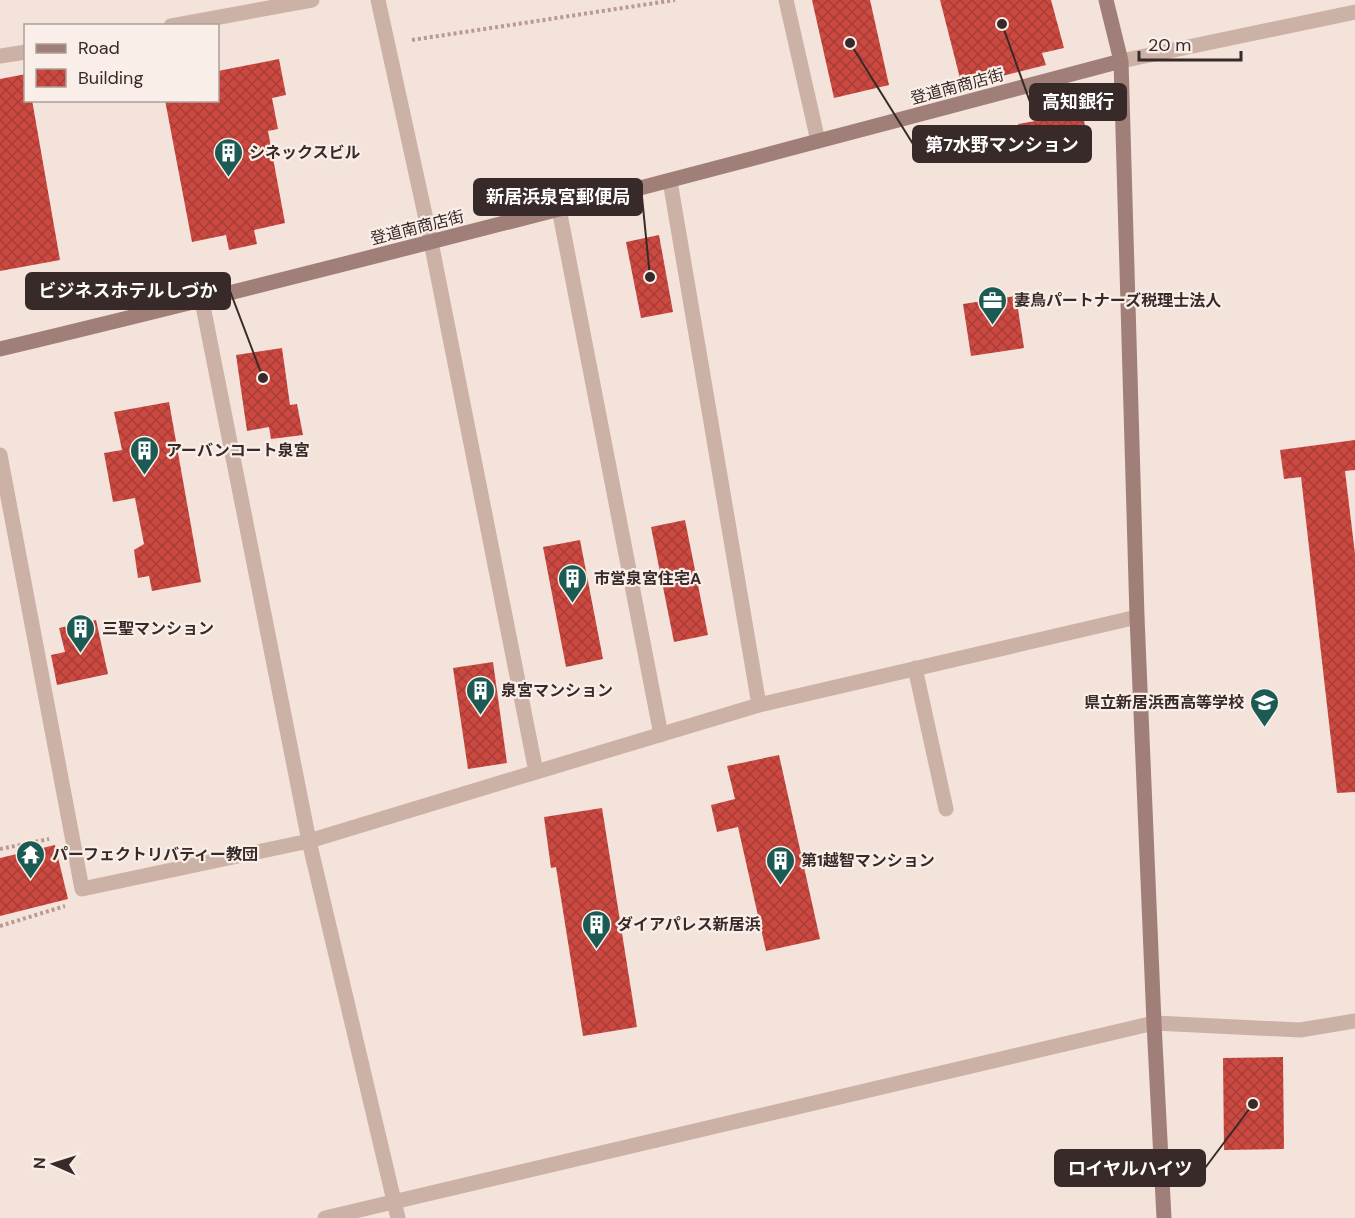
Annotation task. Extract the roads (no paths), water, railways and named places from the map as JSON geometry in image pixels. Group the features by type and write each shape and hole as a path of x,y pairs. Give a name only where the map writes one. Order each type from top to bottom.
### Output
{"street":[{"path":"182,24 312,0"},
{"path":"378,0 431,242 536,772"},
{"path":"786,0 818,141"},
{"path":"1106,0 1121,61 1137,617 1164,1218"},
{"path":"1121,61 1355,12"},
{"path":"0,57 24,52"},
{"name":"登道南商店街","path":"0,349 670,181 1121,61"},
{"path":"670,181 759,705"},
{"path":"559,209 661,735"},
{"path":"202,300 309,841 398,1218"},
{"path":"0,455 82,889 309,841 759,705 1137,617"},
{"path":"915,668 946,809"},
{"path":"325,1218 1154,1023 1300,1030 1355,1021"}],"place":[{"name":"高知銀行","path":"1002,24"},
{"name":"第7水野マンション","path":"850,43"},
{"name":"シネックスビル","path":"228,178"},
{"name":"新居浜泉宮郵便局","path":"650,277"},
{"name":"妻鳥パートナーズ税理士法人","path":"993,326"},
{"name":"ビジネスホテルしづか","path":"263,378"},
{"name":"アーバンコート泉宮","path":"145,476"},
{"name":"市営泉宮住宅A","path":"573,604"},
{"name":"三聖マンション","path":"81,654"},
{"name":"泉宮マンション","path":"480,716"},
{"name":"県立新居浜西高等学校","path":"1265,728"},
{"name":"パーフェクトリバティー教団","path":"31,880"},
{"name":"第1越智マンション","path":"780,886"},
{"name":"ダイアパレス新居浜","path":"596,950"},
{"name":"ロイヤルハイツ","path":"1253,1104"}]}
